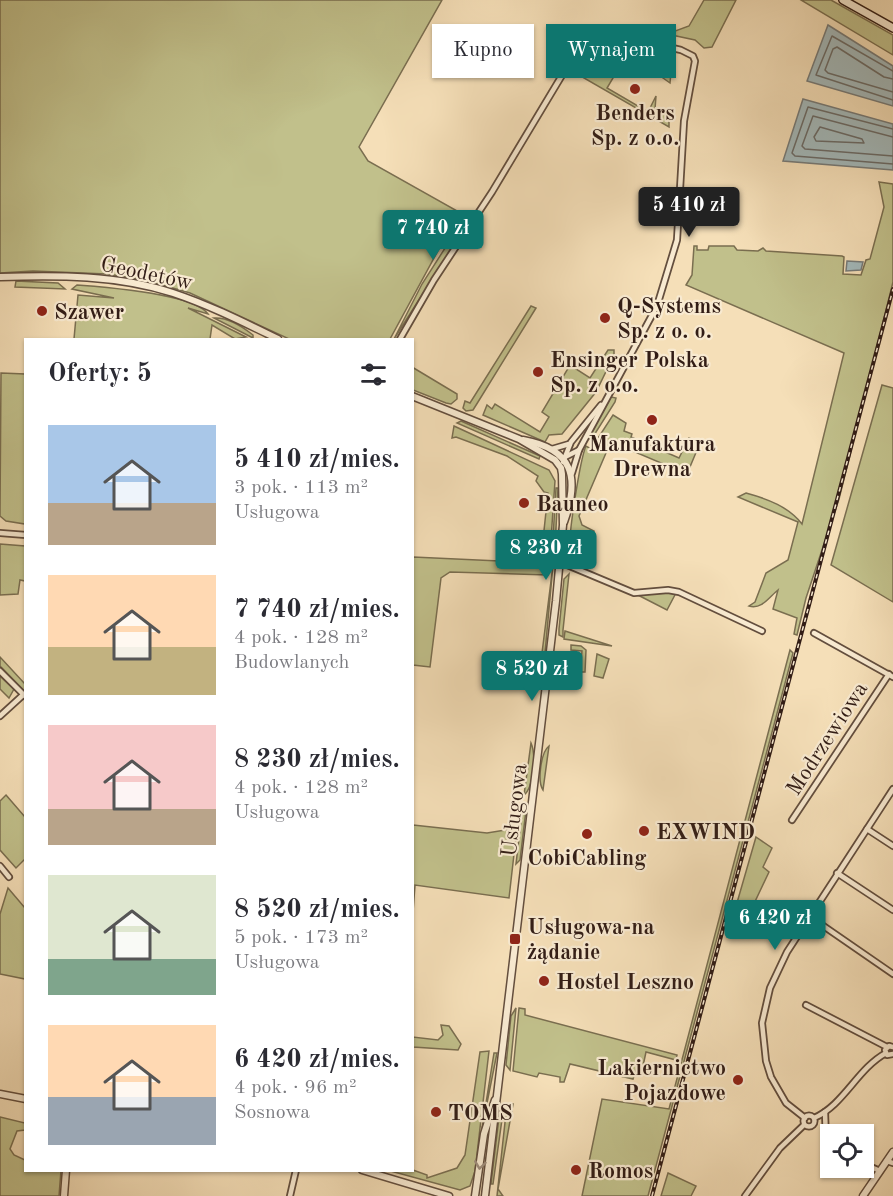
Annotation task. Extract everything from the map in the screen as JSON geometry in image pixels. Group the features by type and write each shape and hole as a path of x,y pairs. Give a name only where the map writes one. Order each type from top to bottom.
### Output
{"main road":[{"path":"843,0 893,28"}],"street":[{"name":"Usługowa","path":"401,338 588,32 596,30 681,50 693,56 695,61 685,114 680,209 674,255 657,306 579,450 572,473 569,508 563,525"},
{"name":"Geodetów","path":"0,277 68,276 138,284 193,300 276,338"},
{"path":"414,397 519,440 555,460 561,468"},
{"name":"Usługowa","path":"486,1196 497,1111 495,1100 560,562 563,525 561,468 571,442 590,416 603,403"},
{"path":"519,440 552,449 564,458 572,473"},
{"path":"552,449 571,442"},
{"path":"555,460 579,450"},
{"path":"0,533 24,535"},
{"path":"560,562 634,593 668,590 679,592 762,631"},
{"path":"814,633 891,675"},
{"path":"0,671 24,696 0,716"},
{"name":"Modrzewiowa","path":"792,820 891,675"},
{"path":"10,707 15,712"},
{"path":"805,1118 786,1103 771,1077 762,1043 762,1023 770,988 809,916 893,789"},
{"path":"867,829 893,846"},
{"path":"0,866 9,877"},
{"path":"837,873 893,910"},
{"path":"809,916 893,974"},
{"path":"806,1005 888,1049 893,1054"},
{"path":"804,1125 812,1126 814,1118 825,1112 888,1049"},
{"path":"0,1094 24,1099"},
{"name":"Usługowa","path":"475,1196 489,1110 495,1100"},
{"path":"825,1112 827,1124"},
{"path":"805,1118 809,1115 814,1118"},
{"path":"745,1196 780,1148 804,1125 805,1118"},
{"path":"863,1196 880,1171 890,1162 893,1152"},
{"path":"874,1168 880,1171"},
{"path":"64,1196 66,1172"},
{"path":"290,1196 296,1172"},
{"path":"369,1172 449,1196"}],"shaded area":[{"path":"0,0 442,0 359,147 368,161 459,212 391,338 287,338 190,293 145,280 107,274 33,271 0,273"},
{"path":"704,0 736,0 712,47 704,48 695,40 676,36 676,31 689,26"},
{"path":"801,0 831,0 893,35 893,55"},
{"path":"584,78 613,78 607,88 648,112 656,96 655,109 669,111 669,127"},
{"path":"879,182 893,184 893,282 839,499 806,598 797,635 794,634 797,618 773,609 778,590 762,604 749,606 755,602 766,573 788,560 798,522 738,497 746,493 770,501 791,513 802,524 844,353 686,285 692,275 694,246 697,246 697,250 708,250 709,246 734,246 737,250 758,251 763,248 766,251 842,256 844,257 843,274 861,275 866,260 870,259 884,207"},
{"path":"465,217 466,226 395,338 422,284"},
{"path":"16,281 58,283 65,289 15,287"},
{"path":"77,285 106,287 167,296 199,307 208,314 188,308 246,337 233,338 212,325 210,338 74,338 78,295 114,298 72,289"},
{"path":"531,306 536,308 478,402 473,410 466,411 463,408 465,401 470,403"},
{"path":"214,318 235,323 253,335 253,338"},
{"path":"608,350 614,350 614,355 596,392 562,434 549,435 545,442 483,415 487,405 492,409 495,404 540,432 549,417 542,412 570,365 590,378"},
{"path":"414,368 457,394 457,399 451,404 414,390"},
{"path":"1,373 24,374 24,524 6,521 0,516"},
{"path":"882,385 893,388 893,602 831,565"},
{"path":"611,397 616,398 615,402 591,440 588,438"},
{"path":"613,415 626,423 624,431 632,434 631,437 679,458 689,438 700,443 687,474 614,443 609,446 579,516 582,525 594,531 583,556 572,552 571,557 570,537 577,484 586,446 591,449"},
{"path":"461,421 540,456 539,459 457,423"},
{"path":"454,426 549,470 555,481 550,554 541,553 538,549 542,549 548,493 544,492 536,481 538,476 507,456 456,437 452,438"},
{"path":"556,488 558,488 555,548 552,554"},
{"path":"0,544 24,546 24,581 20,580 18,594 0,595"},
{"path":"414,557 550,562 548,575 450,572 441,578 430,667 414,665"},
{"path":"553,565 544,664 540,669"},
{"path":"569,574 563,637 559,635 559,629 564,579"},
{"path":"677,591 667,610 634,593"},
{"path":"565,631 612,646 564,639"},
{"path":"571,645 581,646 586,650 585,672 580,672 582,651 571,650"},
{"path":"790,650 793,653 648,1196 582,1196 602,1099 669,1109"},
{"path":"597,654 609,659 603,678 594,676"},
{"path":"0,657 24,683 24,691 0,666"},
{"path":"0,676 14,689 9,698 0,689"},
{"path":"531,743 533,770 530,785 524,795"},
{"path":"549,746 543,790 540,780 541,767 544,754"},
{"path":"6,795 24,816 24,860 16,868 0,850 0,801"},
{"path":"523,804 526,810 520,860 516,864"},
{"path":"414,825 487,833 517,828 509,898 415,885 414,898"},
{"path":"756,837 772,848 763,867 769,872 742,929 732,920"},
{"path":"8,888 24,907 24,979 0,974 0,914"},
{"path":"516,1008 510,1070 506,1065 511,1016"},
{"path":"519,1008 525,1009 525,1015 677,1055 676,1060 646,1052 643,1066 637,1067 633,1079 570,1064 564,1082 560,1082 560,1077 539,1073 537,1077 513,1071"},
{"path":"441,1025 449,1026 461,1044 458,1050 414,1047 414,1037 438,1040 443,1035"},
{"path":"489,1051 475,1171 470,1186 460,1190 394,1172 414,1170 427,1175 427,1178 457,1168 465,1155 480,1052"},
{"path":"494,1053 497,1053 482,1128"},
{"path":"507,1104 513,1104 498,1189 503,1196 497,1196"},
{"path":"504,1105 493,1184 491,1184 500,1109"},
{"path":"0,1117 24,1123 24,1130 17,1131 10,1149 14,1155 24,1160 24,1172 61,1172 59,1196 0,1196"},
{"path":"668,1173 696,1186 691,1196 661,1196"}],"water":[{"path":"828,25 893,66 893,106 807,81"},
{"path":"803,99 893,124 893,170 783,161"},
{"path":"847,261 863,262 861,270 846,271"}],"railway":[{"path":"652,1196 893,289"}],"place":[{"name":"Benders Sp. z o.o.","path":"635,89"},
{"name":"Szawer","path":"42,311"},
{"name":"Q-Systems Sp. z o. o.","path":"605,318"},
{"name":"Ensinger Polska Sp. z o.o.","path":"538,372"},
{"name":"Manufaktura Drewna","path":"652,420"},
{"name":"Bauneo","path":"524,503"},
{"name":"EXWIND","path":"644,831"},
{"name":"CobiCabling","path":"587,834"},
{"name":"Usługowa-na żądanie","path":"515,939"},
{"name":"Hostel Leszno","path":"544,981"},
{"name":"Lakiernictwo Pojazdowe","path":"738,1080"},
{"name":"TOMS","path":"436,1112"},
{"name":"Romos","path":"576,1170"}]}
